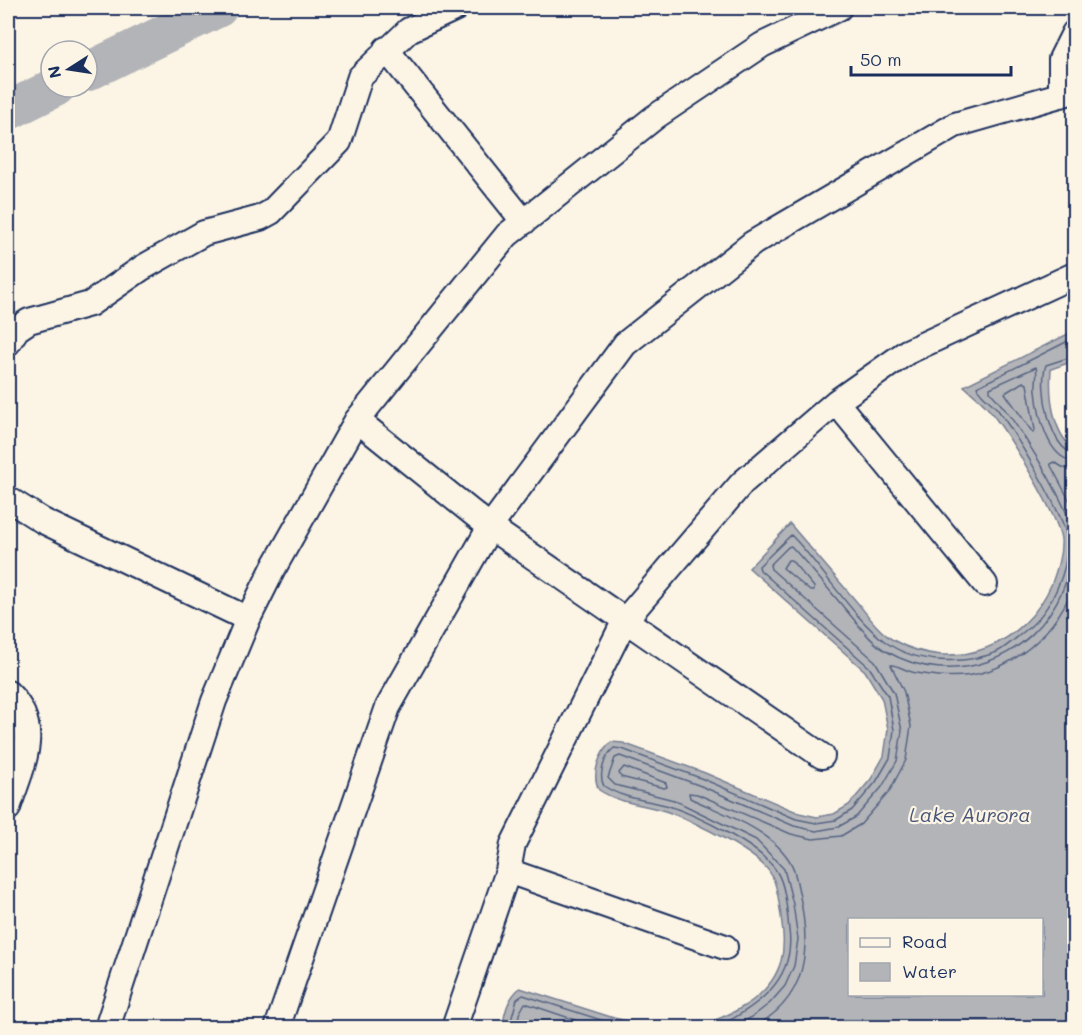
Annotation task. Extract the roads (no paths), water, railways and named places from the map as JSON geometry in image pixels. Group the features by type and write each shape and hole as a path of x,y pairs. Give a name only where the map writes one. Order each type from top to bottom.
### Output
{"street":[{"path":"8,343 17,329 29,321 90,304 142,268 204,233 260,218 271,212 339,142 360,77 409,30 456,8"},
{"path":"106,1028 214,701 248,619 357,420 507,235 655,117 762,45 839,8"},
{"path":"277,1028 388,707 490,527 626,344 753,243 955,125 1068,93 1061,59 1074,33"},
{"path":"387,50 524,222"},
{"path":"454,1028 508,871 513,844 626,620 742,483 836,402 907,352 1074,275"},
{"path":"836,402 985,584"},
{"path":"357,420 490,527 822,756"},
{"path":"8,499 43,520 248,619"},
{"path":"8,693 17,702 26,720 28,739 8,807"},
{"path":"508,871 725,947"}],"water":[{"name":"Lake Aurora","path":"1074,331 1074,361 1051,369 1051,379 1052,402 1057,424 1067,442 1074,449 1074,1027 689,1027 717,1019 744,1006 767,987 775,975 781,961 783,944 776,885 765,867 741,848 725,839 668,812 624,801 599,790 596,771 600,758 611,742 623,743 705,773 799,813 817,817 834,814 849,805 871,779 884,756 888,729 882,699 865,671 749,568 790,524 878,627 893,640 917,650 940,655 963,654 986,648 1006,638 1040,605 1052,583 1060,556 1061,539 1051,512 1032,476 1000,425 980,400 964,386"},
{"path":"520,988 614,1018 654,1027 503,1027 507,1006 512,996"}],"waterway":[{"path":"99,66 218,8"},
{"path":"8,111 39,96"}]}
